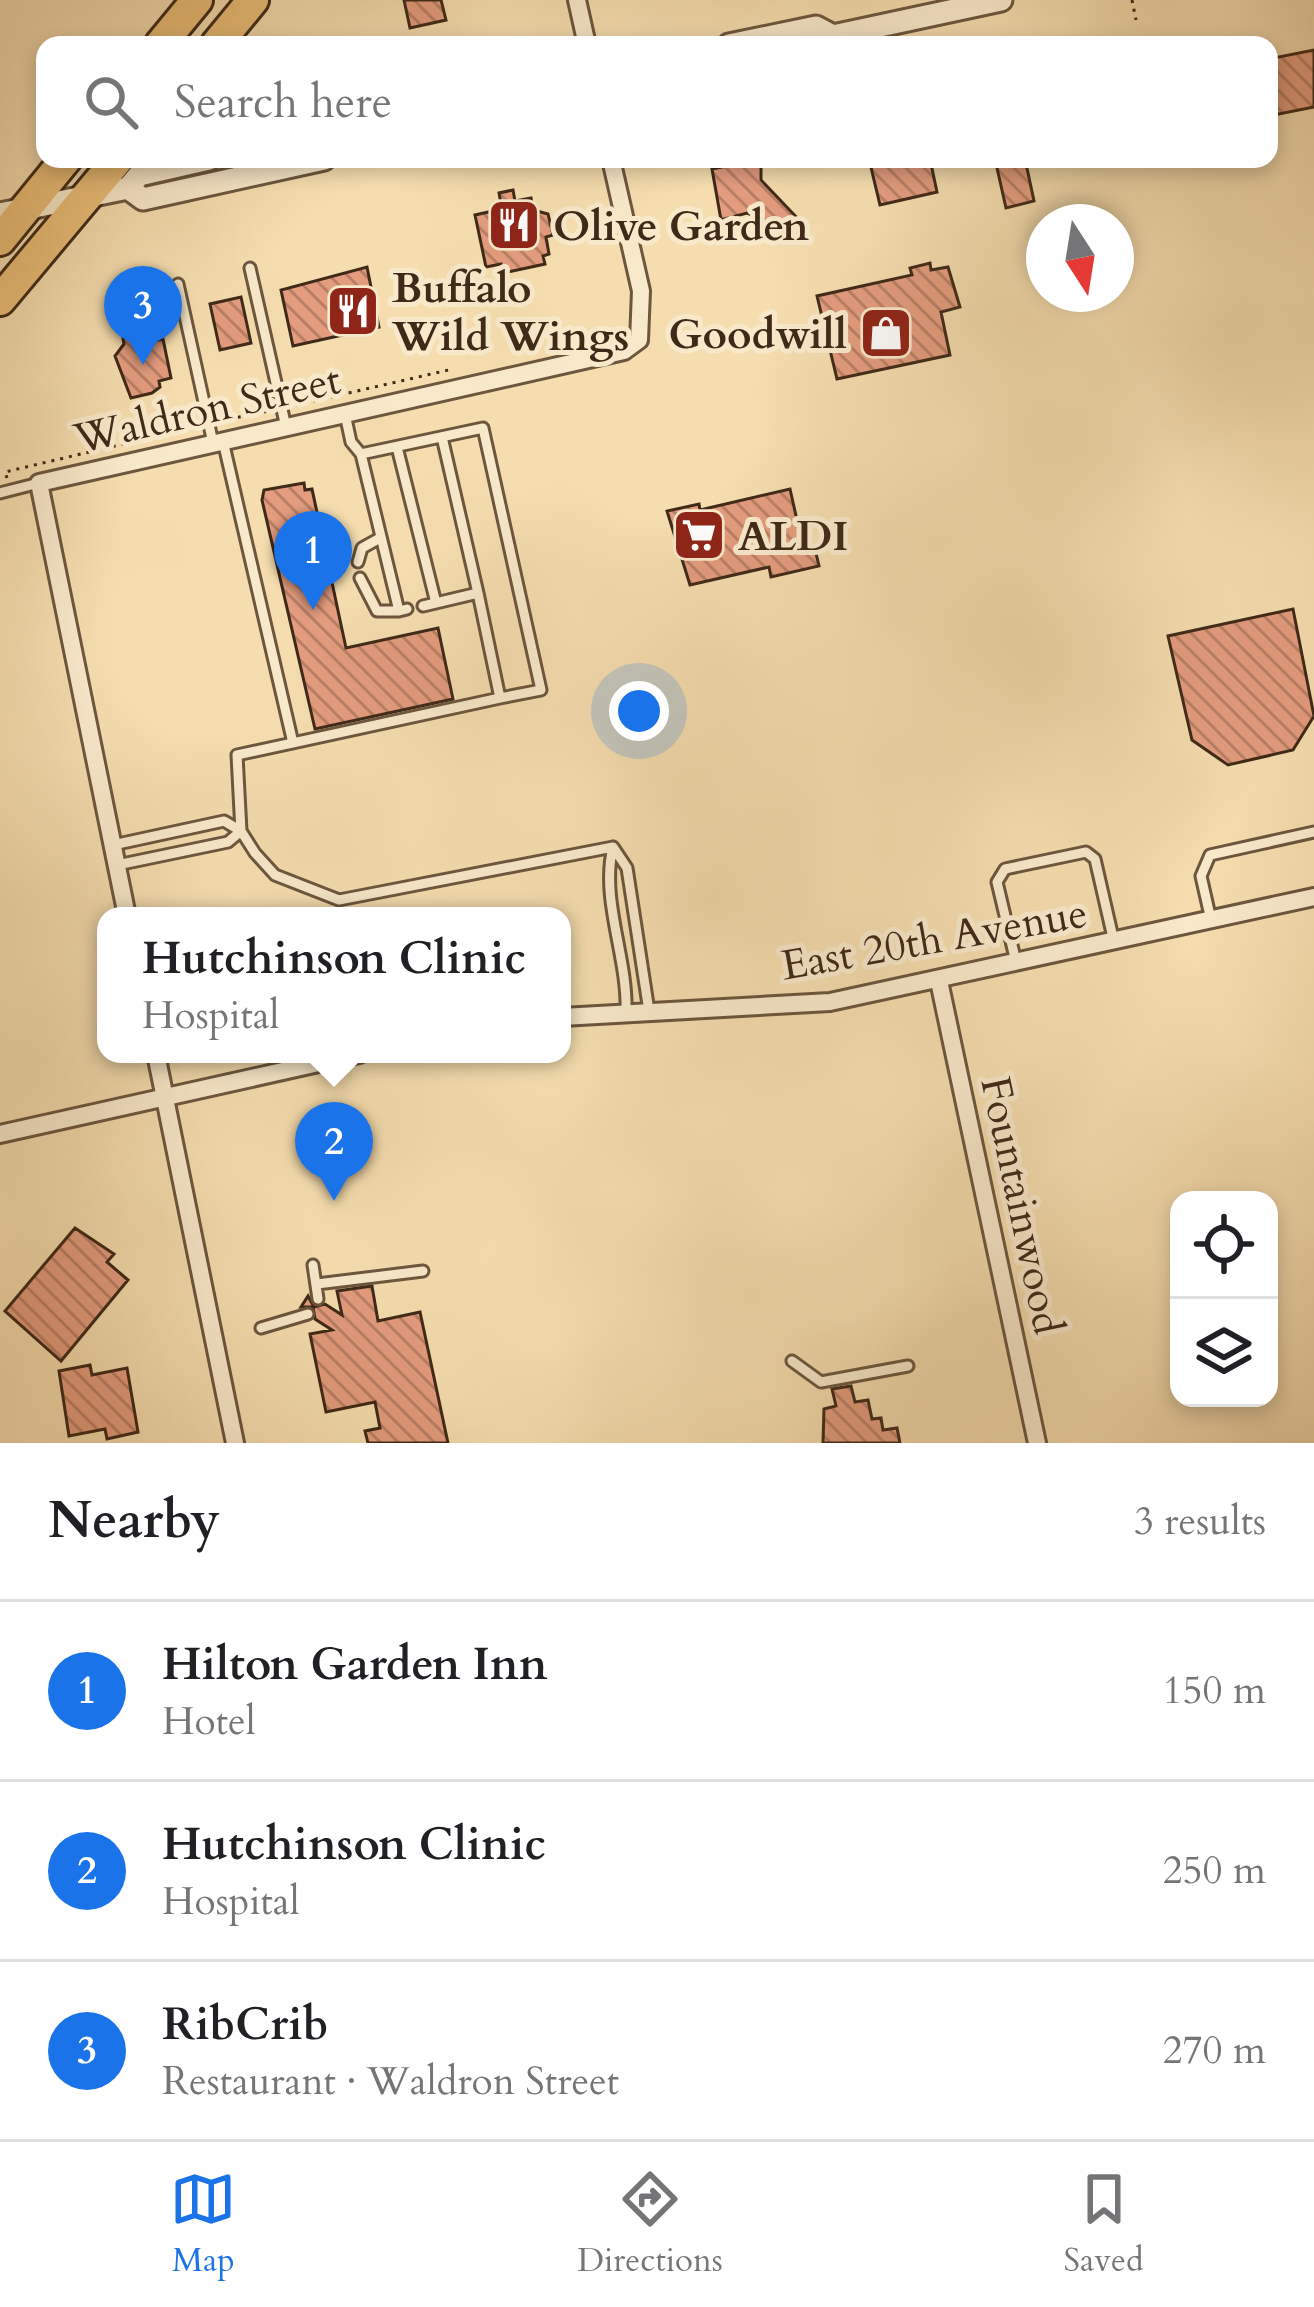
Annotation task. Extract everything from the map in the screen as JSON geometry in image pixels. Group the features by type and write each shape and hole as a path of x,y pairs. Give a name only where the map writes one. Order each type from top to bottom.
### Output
{"highway":[{"path":"167,36 197,0"},
{"path":"224,36 254,0"},
{"path":"4,295 18,251 7,223 58,168"},
{"path":"4,295 110,178"}],"street":[{"path":"577,0 585,36"},
{"path":"846,36 1000,0"},
{"path":"772,36 816,27 825,36"},
{"path":"7,223 110,178 170,168"},
{"path":"110,178 143,199 283,168"},
{"name":"Waldron Street","path":"126,907 39,483 218,442 284,417 345,414 609,356 639,340 641,291 613,168"},
{"name":"East 20th Avenue","path":"571,1016 830,1002 1314,897"},
{"name":"Fountainwood","path":"939,981 1037,1443"},
{"path":"158,1063 236,1443"},
{"path":"0,1134 319,1063"}],"lane":[{"path":"250,268 284,417"},
{"path":"178,284 208,424 218,442 293,743"},
{"path":"345,414 351,442 361,454 403,610 377,611 360,578"},
{"path":"241,831 237,755 541,690 483,428 361,454"},
{"path":"442,437 500,698"},
{"path":"398,447 436,603"},
{"path":"0,493 39,483"},
{"path":"358,562 362,548 380,538"},
{"path":"422,606 478,593"},
{"path":"113,844 224,821 241,831 274,875 339,900 613,847"},
{"path":"117,866 228,842 241,831"},
{"path":"1211,920 1201,876 1210,855 1314,832"},
{"path":"613,847 627,868 645,955 649,1011"},
{"path":"613,847 607,873 625,967 626,1012"},
{"path":"1016,964 997,882 1005,869 1086,852 1095,859 1114,942"},
{"path":"313,1265 318,1299"},
{"path":"317,1284 423,1271"},
{"path":"261,1328 308,1314"},
{"path":"792,1361 821,1382 908,1366"}],"path":[{"path":"1132,0 1136,20"},
{"path":"7,478 5,472 57,457 208,424 284,417 453,369"}],"building":[{"path":"404,0 441,0 446,20 410,28"},
{"path":"1314,50 1314,107 1278,114 1278,57"},
{"path":"761,168 761,180 804,225 798,233 747,213 721,220 712,169"},
{"path":"871,168 932,168 937,192 880,205"},
{"path":"997,168 1027,168 1034,201 1006,208"},
{"name":"Olive Garden","path":"513,190 515,201 531,198 533,210 548,214 553,235 546,237 549,254 543,256 545,264 503,273 501,264 486,267 475,215 502,209 499,193"},
{"name":"Goodwill","path":"930,263 931,270 948,267 960,307 941,312 950,355 837,379 817,296 912,275 910,268"},
{"path":"367,267 379,327 293,346 281,290"},
{"path":"241,297 251,343 220,350 210,304"},
{"path":"135,330 138,344 163,339 171,378 159,381 160,387 152,393 131,398 115,356 124,344 122,333"},
{"path":"304,483 305,490 312,489 346,648 438,628 453,699 315,729 262,500 264,490"},
{"path":"790,489 803,547 814,545 819,566 771,577 769,567 690,585 667,511 699,504 700,510"},
{"path":"1293,609 1314,716 1293,750 1228,765 1192,740 1168,636"},
{"path":"75,1228 114,1254 107,1262 128,1280 61,1361 5,1311"},
{"path":"372,1286 378,1321 420,1312 448,1443 368,1443 365,1431 380,1428 375,1402 326,1412 310,1334 332,1330 315,1319 313,1307 301,1307 308,1296 314,1307 325,1304 342,1315 337,1291"},
{"path":"90,1365 92,1375 127,1368 138,1432 107,1439 105,1429 69,1436 59,1371"},
{"path":"851,1386 855,1402 868,1400 872,1419 881,1418 883,1430 897,1428 900,1443 823,1443 824,1409 836,1406 832,1389"}],"place":[{"name":"Olive Garden","path":"514,225"},
{"name":"Buffalo Wild Wings","path":"353,311"},
{"name":"Goodwill","path":"886,333"},
{"name":"RibCrib","path":"143,365"},
{"name":"ALDI","path":"699,535"},
{"name":"Hilton Garden Inn","path":"313,610"},
{"name":"Hutchinson Clinic","path":"334,1201"}]}
